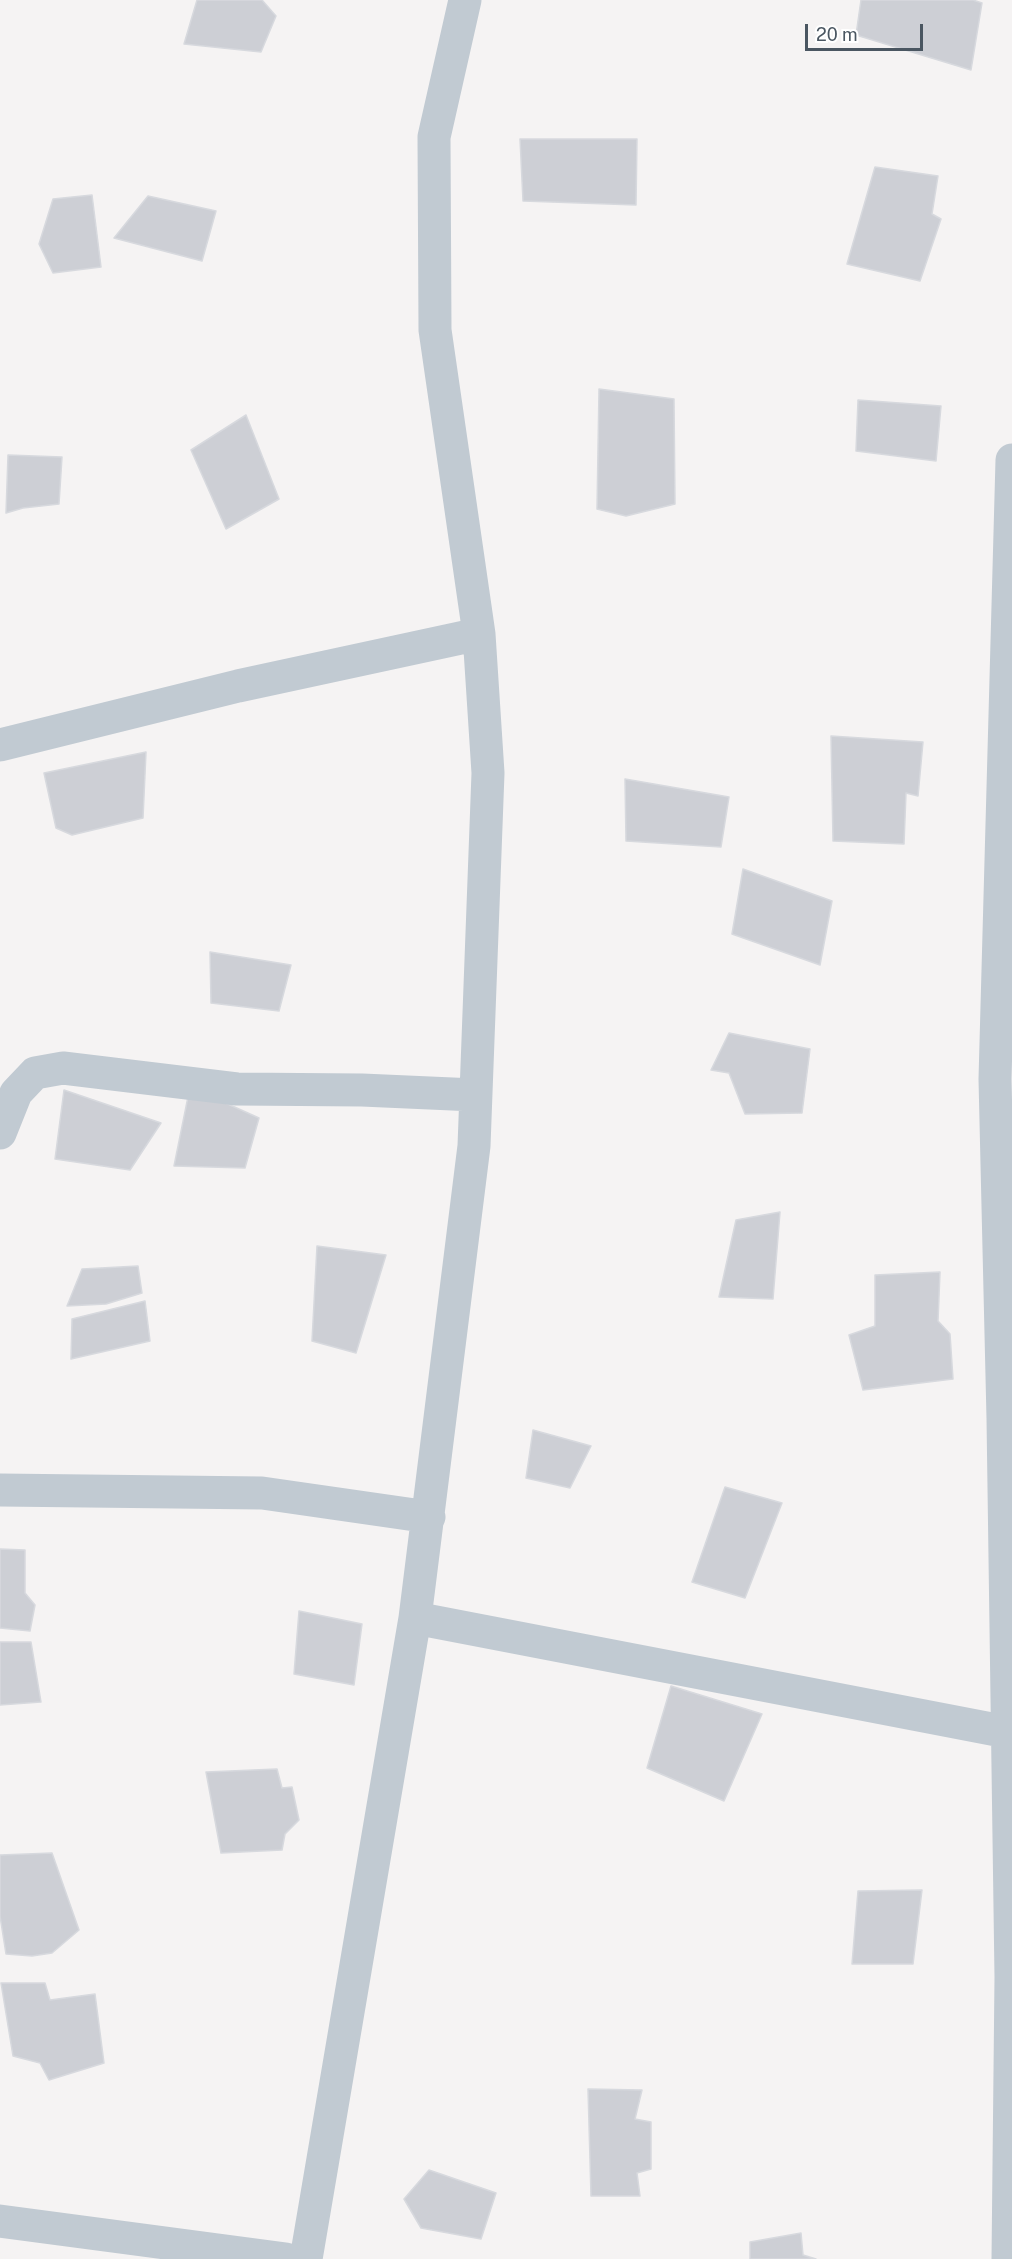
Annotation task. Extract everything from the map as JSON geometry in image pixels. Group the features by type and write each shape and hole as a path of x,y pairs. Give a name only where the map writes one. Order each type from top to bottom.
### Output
{"street":[{"path":"306,2259 415,1618 474,1146 488,773 480,634 435,330 434,137 465,0"},
{"path":"1008,2259 1011,1977 1006,1732 1008,1418 1004,1079 1012,460"},
{"path":"0,745 238,686 480,634"},
{"path":"0,1133 16,1093 28,1080 35,1073 63,1068 237,1089 362,1090 475,1095"},
{"path":"0,1490 262,1493 429,1517"},
{"path":"415,1618 1006,1732"},
{"path":"0,2221 286,2259"}],"building":[{"path":"197,0 262,0 276,16 261,52 184,44"},
{"path":"861,0 973,0 982,3 971,70 856,35"},
{"path":"520,139 637,139 636,205 523,201"},
{"path":"875,167 938,176 932,214 941,219 920,281 847,264"},
{"path":"92,195 101,267 53,273 39,244 53,199"},
{"path":"148,196 216,211 202,261 114,238"},
{"path":"599,389 674,399 675,504 626,516 597,509"},
{"path":"858,400 941,406 936,461 856,451"},
{"path":"246,415 279,499 226,529 191,450"},
{"path":"8,455 62,457 59,504 23,508 6,513"},
{"path":"831,736 923,742 918,796 906,793 904,844 833,841"},
{"path":"146,752 143,818 72,835 56,828 44,773"},
{"path":"625,779 729,797 721,847 626,841"},
{"path":"743,869 832,901 820,965 732,934"},
{"path":"210,952 291,965 279,1011 211,1003"},
{"path":"729,1033 810,1049 802,1113 745,1114 729,1073 711,1070"},
{"path":"190,1087 259,1118 245,1168 174,1166"},
{"path":"64,1090 161,1123 130,1170 55,1159"},
{"path":"780,1212 773,1299 719,1297 736,1220"},
{"path":"317,1246 386,1255 356,1353 312,1341"},
{"path":"138,1266 142,1293 106,1304 67,1306 82,1269"},
{"path":"940,1272 938,1321 950,1334 953,1379 863,1390 849,1335 875,1326 875,1275"},
{"path":"145,1301 150,1341 71,1359 72,1319"},
{"path":"533,1430 591,1446 570,1488 526,1478"},
{"path":"725,1487 782,1503 745,1598 692,1582"},
{"path":"0,1549 25,1550 25,1593 35,1605 30,1631 0,1628"},
{"path":"299,1611 362,1624 354,1685 294,1674"},
{"path":"0,1642 31,1642 41,1702 0,1705"},
{"path":"671,1686 762,1714 724,1801 647,1768"},
{"path":"277,1769 282,1788 292,1787 299,1820 285,1834 282,1850 221,1853 206,1772"},
{"path":"52,1853 79,1930 52,1953 32,1956 6,1954 0,1916 0,1855"},
{"path":"922,1890 913,1964 852,1964 858,1891"},
{"path":"1,1983 45,1983 50,2000 95,1994 104,2063 49,2080 40,2063 13,2056"},
{"path":"588,2089 642,2090 635,2119 651,2122 651,2169 637,2173 640,2196 591,2196"},
{"path":"429,2170 496,2193 481,2239 421,2228 404,2199"},
{"path":"801,2233 803,2255 816,2259 750,2259 750,2242"}]}
